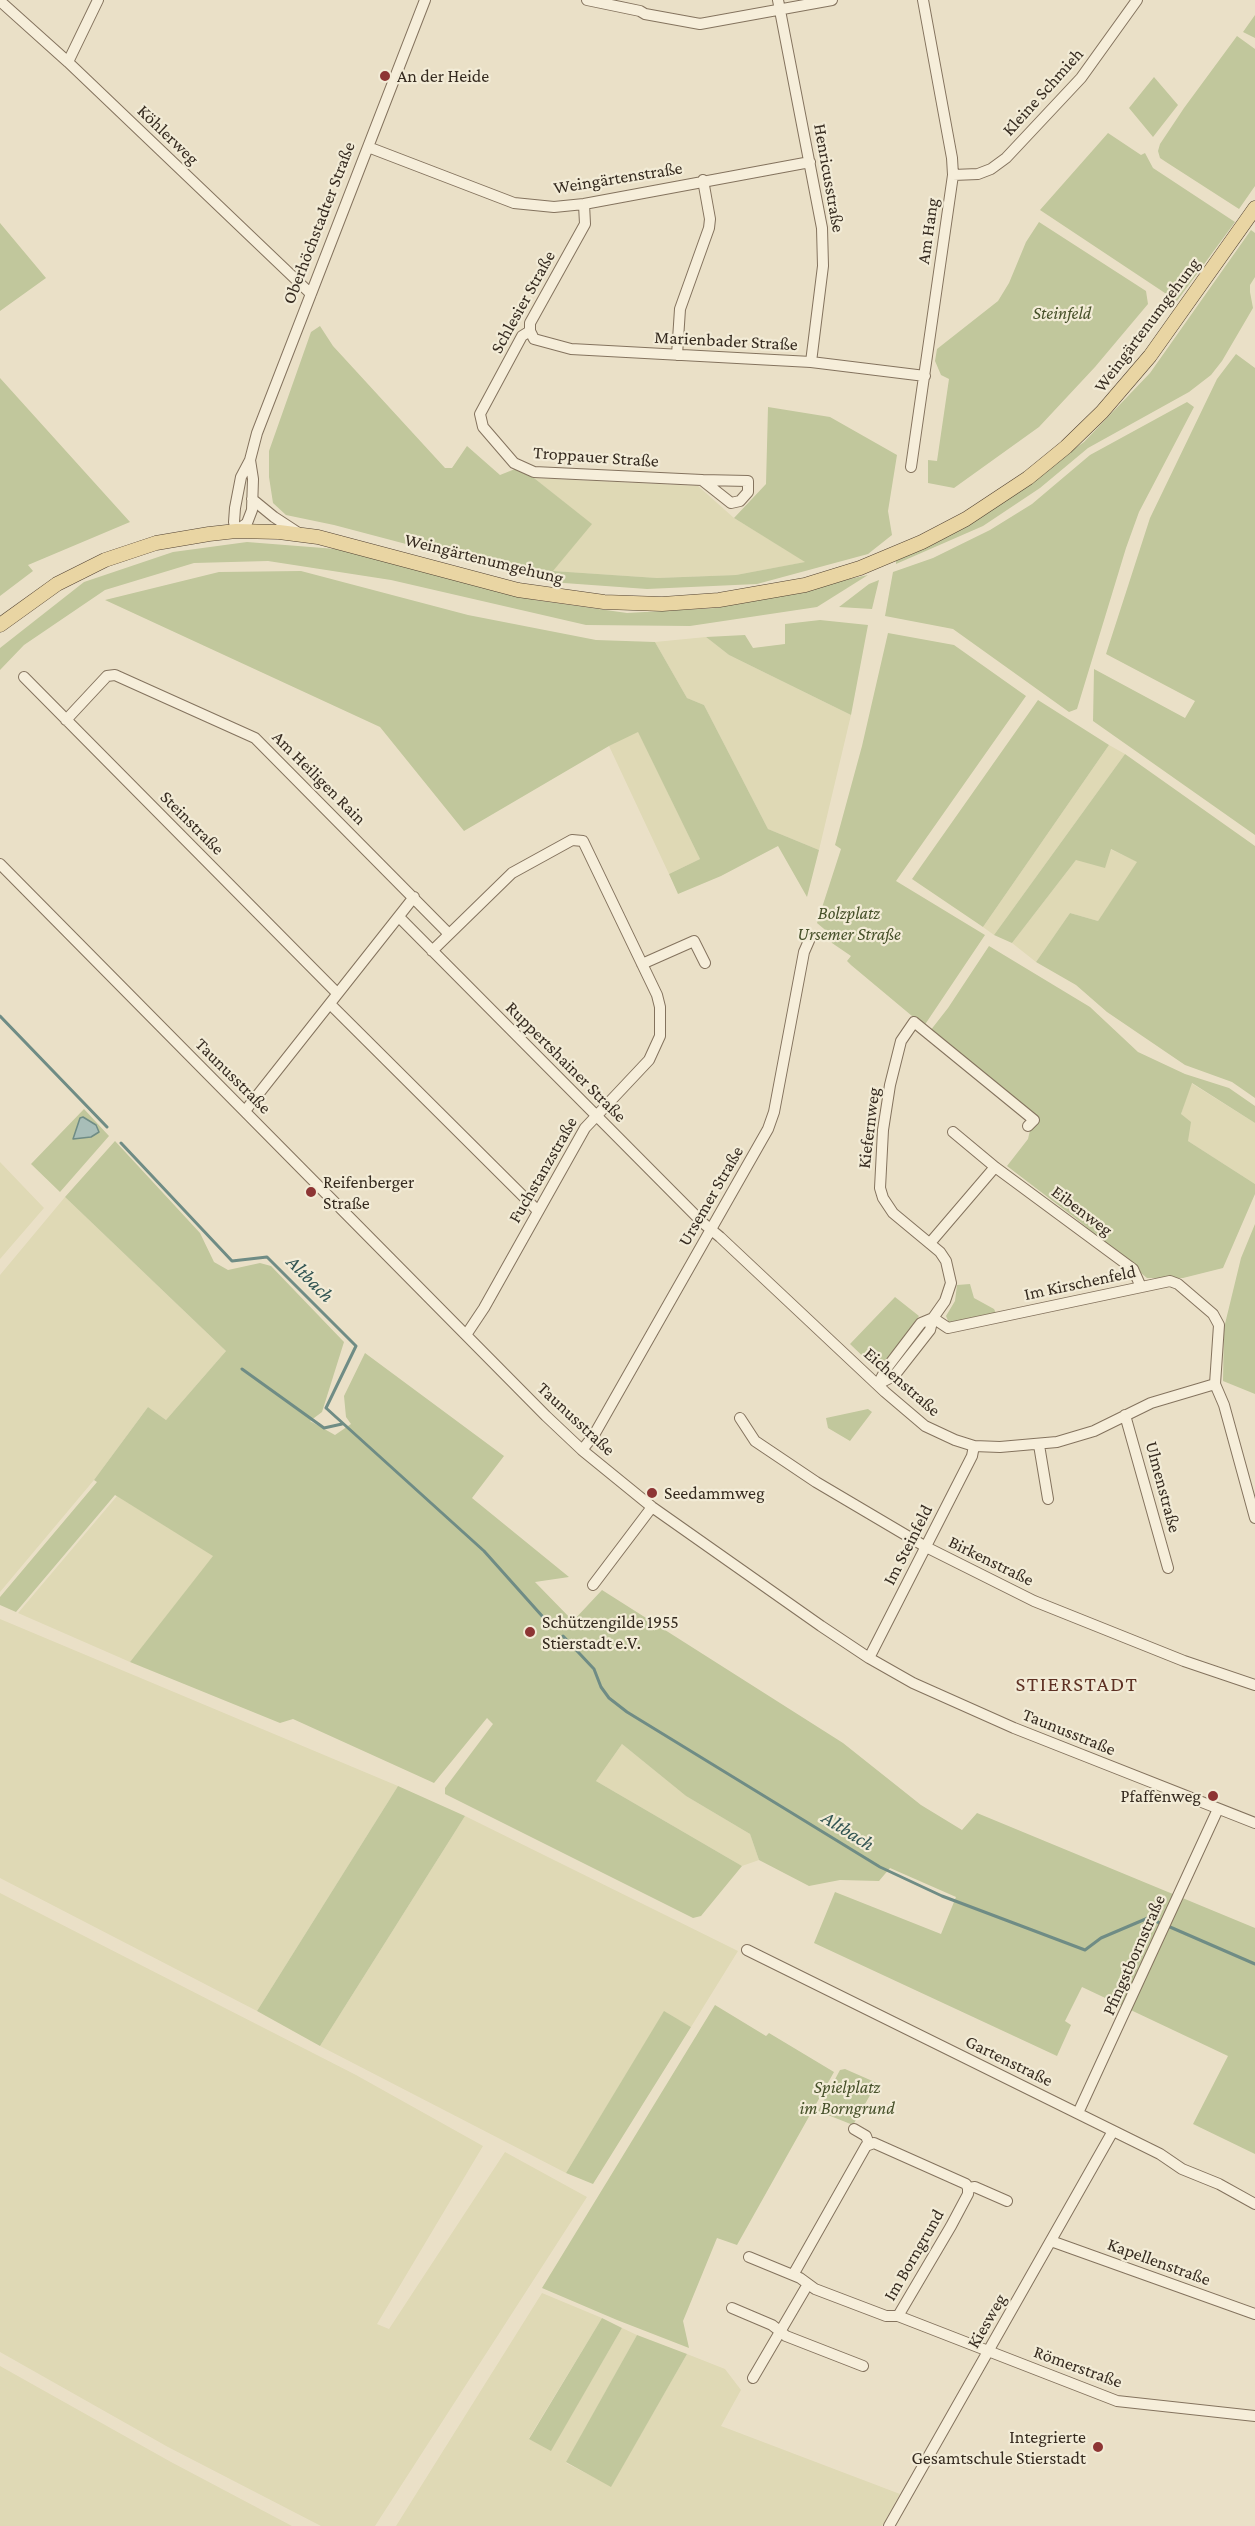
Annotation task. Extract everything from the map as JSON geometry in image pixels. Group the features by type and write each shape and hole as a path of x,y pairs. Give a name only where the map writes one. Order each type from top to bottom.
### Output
{"main road":[{"name":"Weingärtenumgehung","path":"236,531 301,534 336,540 518,590 575,599 633,604 691,603 748,597 805,585 893,555 944,531 987,506 1047,463 1119,394 1150,356 1255,208"},
{"path":"0,626 57,584 105,560 165,541 236,531"}],"street":[{"path":"68,62 98,0"},
{"name":"Oberhöchstadter Straße","path":"250,460 252,499 248,523 236,531 235,508 241,477 250,460 257,433 426,0"},
{"path":"587,0 700,24 779,5 832,0"},
{"name":"Am Hang","path":"912,467 952,174 952,158 923,0"},
{"name":"Kleine Schmieh","path":"952,174 978,174 991,169 1006,158 1081,78 1137,0"},
{"name":"Köhlerweg","path":"0,1 68,62 311,294"},
{"name":"Henricusstraße","path":"779,5 824,247 811,363"},
{"name":"Weingärtenstraße","path":"368,147 514,203 554,207 584,204 703,180 810,162"},
{"path":"677,355 680,309 709,228 710,219 703,180"},
{"name":"Schlesier Straße","path":"480,414 522,336 530,331 530,323 585,224 584,204"},
{"name":"Marienbader Straße","path":"530,331 534,339 571,349 811,363 925,376"},
{"name":"Troppauer Straße","path":"480,414 483,427 495,443 514,463 534,472 702,480"},
{"path":"252,499 274,518 301,534"},
{"name":"Am Heiligen Rain","path":"66,720 107,676 115,675 255,738 414,897"},
{"name":"Steinstraße","path":"24,677 337,993"},
{"name":"Fuchstanzstraße","path":"432,951 512,873 572,840 583,841 660,1007 661,1023 656,1048 649,1060 595,1114 585,1128 484,1308 466,1335"},
{"name":"Taunusstraße","path":"0,864 582,1450 652,1507 746,1575 869,1658 955,1703 1255,1823"},
{"path":"246,1111 414,897 449,934"},
{"name":"Ruppertshainer Straße","path":"399,917 711,1229"},
{"name":"Ursemer Straße","path":"582,1450 594,1435 764,1137 772,1119 804,952 811,936"},
{"path":"642,964 694,941 705,963"},
{"path":"330,1004 538,1212"},
{"name":"Kiefernweg","path":"878,1385 886,1369 921,1323 933,1318 945,1301 951,1283 946,1261 930,1243 893,1213 883,1198 880,1188 883,1130 890,1084 900,1041 914,1022 1034,1120 1028,1126"},
{"name":"Eibenweg","path":"953,1132 995,1167 1134,1269 1141,1287"},
{"path":"930,1243 995,1167"},
{"name":"Eichenstraße","path":"711,1229 925,1426 974,1446 1039,1445 1074,1438 1151,1403 1215,1384"},
{"name":"Im Kirschenfeld","path":"933,1318 948,1328 1170,1281 1178,1284 1213,1314 1219,1325 1215,1384"},
{"path":"1215,1384 1224,1405 1255,1518"},
{"name":"Ulmenstraße","path":"1125,1416 1167,1568"},
{"name":"Birkenstraße","path":"740,1418 755,1441 816,1482 926,1547 1034,1601 1184,1661 1255,1685"},
{"path":"1039,1445 1048,1499"},
{"name":"Im Steinfeld","path":"869,1658 972,1456 974,1446"},
{"path":"593,1585 652,1507"},
{"name":"Pfingstbornstraße","path":"1078,2114 1218,1809"},
{"name":"Gartenstraße","path":"747,1950 1160,2154 1182,2169 1219,2184 1255,2204"},
{"path":"854,2129 866,2136 869,2144"},
{"name":"Kiesweg","path":"889,2526 1113,2131"},
{"path":"869,2144 874,2143 966,2184 968,2188 975,2187 1007,2201"},
{"path":"793,2275 869,2144"},
{"name":"Im Borngrund","path":"749,2257 886,2316 898,2316 951,2226 968,2194 968,2188"},
{"name":"Kapellenstraße","path":"1051,2241 1255,2314"},
{"path":"753,2378 808,2284"},
{"path":"732,2308 772,2325 786,2336 862,2366"},
{"name":"Römerstraße","path":"898,2316 1117,2400 1255,2416"}],"shaded area":[{"path":"534,478 698,486 734,518 806,562 736,575 657,578 552,571 591,524"},
{"path":"706,637 729,655 851,715 819,850 768,829 704,705 687,698 655,642"},
{"path":"638,731 700,859 669,874 609,746"},
{"path":"1109,745 1125,754 994,935 983,927"},
{"path":"1110,849 1138,862 1098,921 1070,913 1036,962 1012,943 1076,860"},
{"path":"1191,1083 1255,1123 1255,1184 1188,1141 1181,1114"},
{"path":"0,1162 44,1208 0,1259"},
{"path":"65,1197 226,1351 166,1420 148,1407 94,1480 0,1592 0,1275"},
{"path":"117,1496 214,1556 130,1662 18,1613"},
{"path":"0,1619 398,1786 257,2011 0,1878"},
{"path":"622,1744 686,1796 750,1834 759,1860 742,1866 596,1781"},
{"path":"465,1816 738,1951 691,2027 664,2012 566,2173 320,2046"},
{"path":"0,1893 356,2075 483,2146 377,2324 389,2329 505,2152 587,2197 375,2526 321,2526 168,2447 0,2352"},
{"path":"542,2293 602,2318 529,2438 551,2450 622,2328 637,2335 566,2463 611,2486 687,2354 725,2369 741,2390 721,2426 900,2494 882,2526 396,2526"},
{"path":"0,2366 171,2462 292,2526 0,2526"}],"green space":[{"path":"1255,15 1255,38 1243,32"},
{"path":"1237,36 1255,49 1255,186 1239,209 1160,158 1158,151 1160,144 1184,108"},
{"path":"1154,77 1178,105 1153,137 1129,108"},
{"path":"1108,133 1141,155 1145,153 1153,168 1235,222 1177,301 1040,210"},
{"name":"Steinfeld","path":"1039,222 1146,291 1148,304 1095,367 1039,427 954,488 928,483 928,460 937,461 949,379 941,375 935,361 937,349 998,301 1009,283 1026,242"},
{"path":"0,223 46,278 0,311"},
{"path":"1251,230 1255,233 1255,277 1250,285 1253,308 1222,361 1211,375 1189,392 1088,448 1040,488 983,526 896,564 896,561 958,530 1084,442 1150,373"},
{"path":"320,326 333,346 445,468 452,468 467,446 500,475 515,469 534,478 592,524 553,571 657,578 736,575 805,562 734,518 766,484 768,407 830,417 897,455 888,511 892,535 868,554 757,584 647,589 550,582 334,525 286,515 273,503 269,477 269,451 311,332"},
{"path":"1236,354 1255,368 1255,835 1093,721 1094,669 1185,718 1195,701 1106,654 1150,518 1217,379"},
{"path":"0,378 130,522 28,565 33,571 0,596"},
{"path":"1187,402 1194,407 1139,512 1077,709 1069,712 953,629 885,616 893,572 933,558 990,530 1032,504 1090,455"},
{"path":"247,542 336,549 535,600 627,613 716,608 868,575 817,607 690,626 586,625 391,580 268,561 194,563 105,590 24,645 0,670 0,648 84,582 173,552"},
{"path":"301,571 468,615 596,640 655,642 687,698 704,705 768,829 819,850 807,897 778,846 721,876 678,894 669,874 700,859 638,732 609,746 464,831 380,727 105,600 219,572"},
{"path":"879,580 872,609 839,607 869,584"},
{"path":"820,620 868,625 851,715 729,655 706,637 745,635 753,648 785,644 785,624"},
{"name":"Bolzplatz Ursemer Straße","path":"888,633 954,645 1026,696 896,881 985,935 924,1026 851,965 847,961 851,956 832,943 830,934 817,923 841,849 835,845 862,746"},
{"path":"1038,700 1109,745 983,927 912,879"},
{"path":"1125,754 1255,846 1255,1098 1232,1082 1185,1065 1107,1012 1076,985 1036,962 1070,913 1098,921 1137,862 1111,849 1105,868 1076,860 1012,943 994,935"},
{"path":"989,946 1090,1007 1138,1052 1185,1074 1229,1088 1255,1106 1255,1123 1192,1083 1181,1114 1191,1122 1188,1141 1255,1184 1255,1194 1223,1268 1183,1278 1147,1278 1079,1221 1007,1166 1028,1139 1034,1113 930,1031"},
{"path":"84,1109 109,1136 60,1192 31,1164"},
{"path":"115,1141 200,1233 214,1262 228,1270 260,1263 271,1266 344,1342 322,1412 310,1421 335,1435 351,1424 346,1417 344,1396 365,1353 504,1456 472,1498 569,1577 535,1582 573,1621 602,1590 843,1743 921,1805 962,1830 977,1813 1255,1928 1255,2154 1193,2124 1228,2056 1082,1987 1065,2021 1071,2025 1057,2056 814,1943 835,1892 941,1934 956,1897 890,1868 879,1881 840,1880 809,1886 759,1860 750,1834 686,1796 622,1744 596,1781 742,1866 701,1916 693,1918 445,1794 445,1788 493,1724 487,1718 434,1783 293,1719 280,1723 130,1662 213,1556 115,1495 16,1612 0,1605 0,1597 97,1482 94,1480 148,1407 166,1420 226,1351 65,1197"},
{"path":"1255,1224 1255,1394 1223,1381 1224,1328 1241,1258"},
{"path":"970,1284 974,1298 994,1309 996,1313 949,1323 946,1316 955,1301 957,1285"},
{"path":"895,1297 919,1316 885,1362 874,1367 850,1344"},
{"path":"868,1409 872,1412 850,1441 828,1428 826,1418"},
{"path":"398,1786 465,1816 320,2046 257,2011"},
{"path":"715,2005 766,2036 769,2033 834,2072 737,2245 717,2238 683,2321 689,2348 542,2288"},
{"path":"664,2011 691,2027 593,2184 566,2173"},
{"name":"Spielplatz im Borngrund","path":"845,2069 877,2083 853,2125 818,2111 840,2070"},
{"path":"602,2318 622,2328 551,2451 529,2439"},
{"path":"637,2335 687,2354 611,2487 566,2462"}],"water":[{"path":"83,1117 96,1125 99,1132 91,1137 73,1139 80,1118"}],"waterway":[{"name":"Altbach","path":"0,1016 107,1127"},
{"name":"Altbach","path":"121,1143 232,1261 267,1257 356,1346 326,1408 484,1551 551,1626"},
{"name":"Altbach","path":"242,1369 324,1428 342,1424"},
{"name":"Altbach","path":"563,1636 594,1669 601,1687 609,1698 627,1712 880,1867 942,1896 1085,1950 1101,1938 1148,1918 1160,1923"},
{"name":"Altbach","path":"1170,1927 1255,1964"}],"place":[{"name":"An der Heide","path":"385,76"},
{"name":"Reifenberger Straße","path":"311,1192"},
{"name":"Seedammweg","path":"652,1493"},
{"name":"Schützengilde 1955 Stierstadt e.V.","path":"530,1632"},
{"name":"Pfaffenweg","path":"1213,1796"},
{"name":"Integrierte Gesamtschule Stierstadt","path":"1098,2447"}],"district":[{"name":"STIERSTADT","path":"1077,1685"}]}
